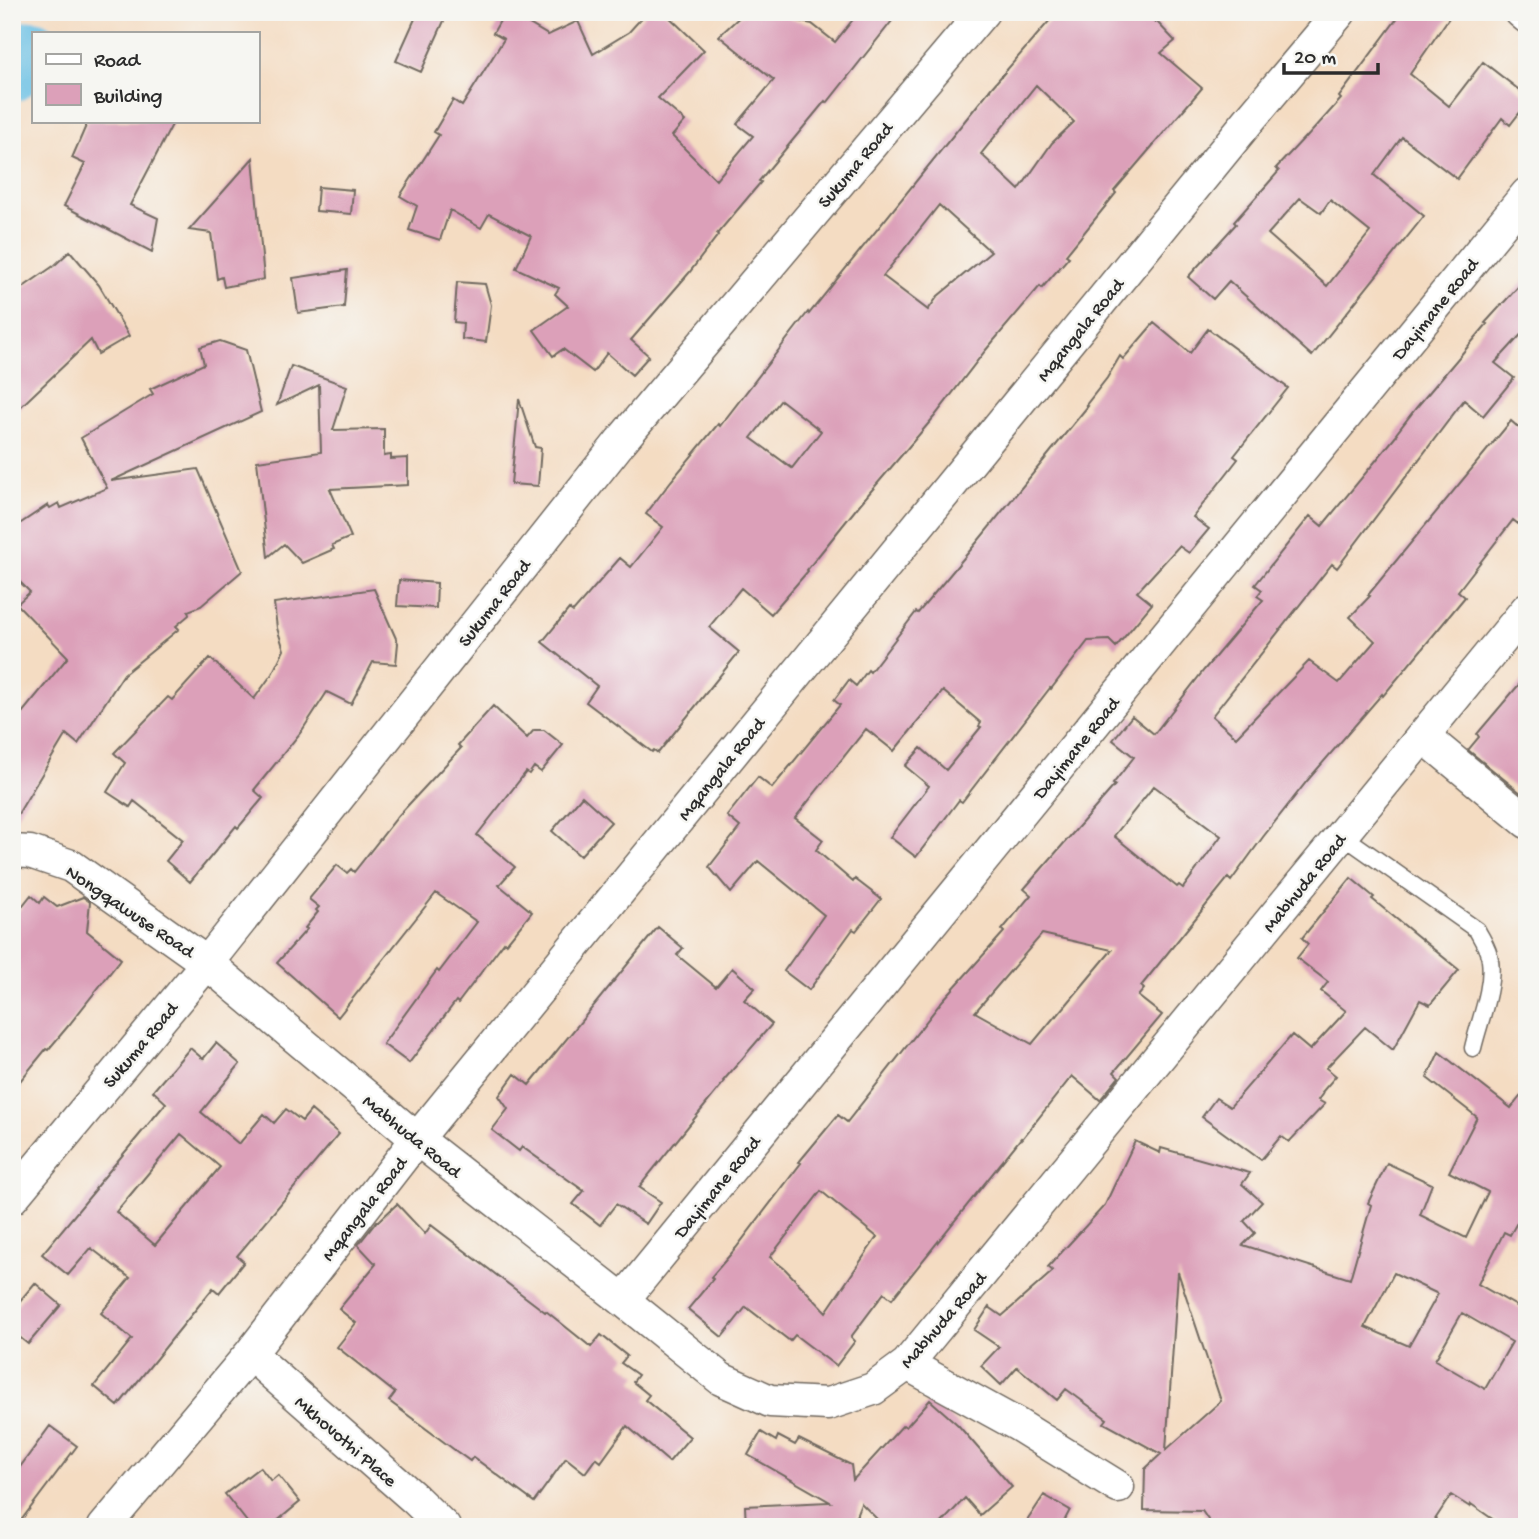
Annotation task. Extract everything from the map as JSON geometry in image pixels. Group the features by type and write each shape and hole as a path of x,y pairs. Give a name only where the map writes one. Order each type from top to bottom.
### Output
{"street":[{"name":"Sukuma Road","path":"12,1198 207,963 621,441 983,12"},
{"name":"Mqangala Road","path":"104,1527 250,1354 417,1139 1340,12"},
{"path":"1521,12 1527,17"},
{"name":"Dayimane Road","path":"624,1300 1527,194"},
{"name":"Mabhuda Road","path":"207,963 417,1139 721,1379 770,1401 828,1404 873,1389 907,1364 1527,609"},
{"path":"1423,736 1527,822"},
{"name":"Nongqawuse Road","path":"12,851 30,852 71,866 207,963"},
{"name":"Mkhovothi Place","path":"250,1354 444,1527"},
{"path":"907,1364 1018,1425 1118,1487"}],"lane":[{"path":"1342,835 1477,930 1490,960 1489,984 1473,1048"}],"building":[{"path":"418,12 448,12 421,72 396,61"},
{"path":"505,12 548,35 578,21 593,54 629,32 647,12 664,12 704,50 658,98 685,121 672,136 716,180 753,136 737,124 774,80 719,36 745,12 784,12 790,19 812,24 835,42 859,12 899,12 827,103 825,101 759,181 761,182 717,234 689,273 631,340 649,356 632,375 607,353 593,372 563,349 553,356 534,330 568,306 555,294 559,288 516,268 531,236 489,214 481,228 450,210 440,240 409,230 417,206 400,196 439,135 434,132 453,100 462,106 504,39 493,33"},
{"path":"1057,12 1143,12 1175,41 1161,53 1202,88 1114,191 1116,193 1066,255 1069,257 1042,288 1040,286 985,351 771,614 741,588 709,627 739,652 658,753 654,750 652,752 586,702 597,686 542,642 569,609 573,612 620,558 631,567 663,527 646,514 992,87","holes":["1036,85 1074,122 1052,143 1019,190 981,154","939,205 991,252 938,296 928,310 883,276","781,400 821,431 792,468 751,438"]},
{"path":"1402,12 1453,12 1410,74 1449,106 1483,62 1527,96 1527,103 1510,125 1502,118 1457,179 1402,137 1374,175 1424,216 1312,356 1229,281 1213,299 1188,277 1279,171 1276,168 1341,99 1339,97","holes":["1300,198 1321,213 1330,200 1370,232 1327,286 1268,234"]},
{"path":"88,122 173,122 130,205 158,218 152,252 64,206 85,164 72,158"},
{"path":"253,158 264,279 224,287 222,277 217,279 211,233 189,230"},
{"path":"318,187 353,190 351,214 316,211"},
{"path":"70,251 99,285 129,336 98,354 91,340 12,415 12,299 19,290"},
{"path":"347,270 344,307 298,313 293,278"},
{"path":"1527,277 1527,328 1495,363 1514,378 1483,416 1464,400 1337,568 1332,564 1212,716 1236,737 1309,661 1339,683 1375,641 1350,617 1370,596 1368,595 1511,421 1527,435 1527,531 1513,520 1458,591 1465,597 1383,696 1382,694 1307,781 1231,881 1228,878 1141,986 1144,989 1138,996 1162,1015 1114,1072 1119,1077 1100,1100 1072,1076 892,1299 884,1293 851,1337 855,1341 836,1366 795,1335 790,1341 746,1307 722,1337 688,1309 801,1163 799,1162 838,1115 847,1122 943,1000 1004,932 1002,930 1031,895 1024,889 1115,785 1113,784 1134,757 1113,740 1132,716 1154,734 1263,600 1257,596 1262,590 1255,585 1310,516 1322,526 1487,324 1485,323","holes":["1154,786 1221,836 1183,888 1179,885 1177,887 1114,836","1042,934 1112,950 1032,1044 975,1012","821,1191 877,1237 826,1312 770,1257"]},
{"path":"457,282 485,284 491,305 486,342 462,339 463,323 454,322"},
{"path":"1154,323 1190,353 1208,329 1288,388 1234,456 1238,459 1193,517 1209,529 1189,553 1179,546 1137,592 1152,604 1116,647 1109,640 1088,641 916,857 890,837 929,786 905,766 921,748 946,770 981,727 981,723 943,691 894,751 866,729 795,818 823,840 816,850 853,882 855,879 881,899 856,931 853,929 809,990 784,971 824,915 758,861 731,893 709,867 740,827 727,816 758,777 772,788 840,705 834,700 849,680 856,686 868,670 870,672 916,612 918,613 1088,406 1086,405 1120,356 1123,359"},
{"path":"220,341 246,350 261,412 111,481 198,469 242,571 201,606 188,611 189,615 176,626 179,629 124,674 78,744 66,734 12,824 12,725 68,657 17,604 30,592 12,574 12,529 48,505 50,508 59,503 61,508 107,488 81,438 153,394 150,389 204,364 200,347"},
{"path":"291,366 347,386 333,430 384,429 384,456 391,455 391,459 408,458 408,485 330,489 351,537 332,545 334,549 302,563 284,544 268,557 257,461 321,452 319,385 277,405"},
{"path":"519,399 535,447 541,448 538,486 511,484"},
{"path":"399,580 437,583 436,608 397,606"},
{"path":"374,589 398,643 396,664 373,662 351,704 327,692 301,732 254,790 263,798 190,882 166,861 183,840 134,801 130,807 107,792 125,763 114,753 168,697 172,700 210,658 254,699 272,674 284,650 277,628 274,603"},
{"path":"1527,675 1527,798 1468,750 1479,737 1477,734"},
{"path":"493,706 527,738 534,730 544,730 563,745 541,772 534,767 529,774 526,772 477,835 515,867 499,885 532,912 506,944 504,942 409,1063 383,1044 437,970 439,972 477,922 436,893 338,1017 277,963 318,912 316,910 319,907 309,899 337,865 347,873 351,869 354,872 399,815 461,748 458,745"},
{"path":"582,796 611,822 580,856 552,831"},
{"path":"1351,878 1374,897 1372,899 1459,970 1430,1005 1420,1000 1393,1050 1365,1027 1326,1068 1336,1076 1318,1100 1325,1104 1289,1142 1281,1136 1261,1160 1202,1117 1216,1098 1230,1107 1292,1035 1310,1050 1346,1011 1321,991 1328,982 1297,958 1308,944 1302,938"},
{"path":"31,895 40,903 44,897 57,907 83,897 90,902 87,931 121,959 12,1091 12,919"},
{"path":"658,927 683,948 677,955 716,987 732,968 755,988 744,1000 772,1024 639,1187 661,1202 646,1224 616,1204 600,1225 573,1204 584,1191 522,1147 519,1151 492,1130 508,1109 499,1096 515,1074 529,1085"},
{"path":"216,1043 240,1064 201,1112 239,1144 264,1114 274,1123 286,1109 302,1121 311,1110 339,1134 237,1256 244,1262 219,1293 213,1288 118,1406 94,1386 132,1339 101,1313 130,1278 91,1248 68,1275 42,1254 166,1103 153,1091 190,1048 203,1059","holes":["181,1134 220,1167 155,1245 116,1212"]},
{"path":"1439,1052 1511,1108 1527,1088 1527,1205 1510,1235 1504,1232 1478,1284 1527,1312 1527,1508 1514,1527 1504,1527 1471,1504 1470,1507 1451,1495 1430,1527 1213,1527 1202,1511 1144,1510 1145,1469 1161,1454 1104,1423 1107,1419 1066,1389 1057,1400 1017,1367 1001,1385 981,1366 999,1347 974,1330 989,1307 1002,1316 1053,1271 1048,1267 1105,1205 1135,1141 1160,1153 1161,1148 1250,1173 1242,1184 1262,1202 1244,1221 1255,1233 1243,1245 1350,1279 1371,1205 1368,1203 1387,1163 1432,1184 1420,1215 1466,1238 1488,1192 1449,1172 1477,1117 1427,1078","holes":["1178,1272 1221,1401 1166,1450","1394,1273 1438,1294 1409,1346 1365,1327","1462,1313 1512,1342 1485,1389 1435,1360"]},
{"path":"397,1204 425,1234 431,1225 591,1347 601,1335 627,1356 621,1363 638,1375 633,1382 649,1395 645,1400 690,1437 669,1462 627,1426 601,1462 596,1458 585,1473 566,1458 534,1502 473,1457 470,1461 389,1401 395,1393 337,1347 356,1323 339,1309 376,1264 358,1245 377,1221"},
{"path":"35,1283 61,1305 28,1344 12,1331 12,1310"},
{"path":"930,1400 958,1425 1012,1487 980,1515 965,1498 938,1527 885,1527 861,1503 852,1527 746,1527 745,1506 830,1502 748,1455 761,1432 776,1441 778,1436 795,1445 799,1439 851,1465 853,1480 903,1425 906,1427"},
{"path":"50,1426 77,1446 16,1527 12,1527 12,1478"},
{"path":"260,1467 271,1481 278,1475 300,1502 270,1527 251,1527 225,1494"},
{"path":"1044,1495 1070,1510 1061,1527 1023,1527"}],"waterway":[{"path":"12,74 32,49"}]}
